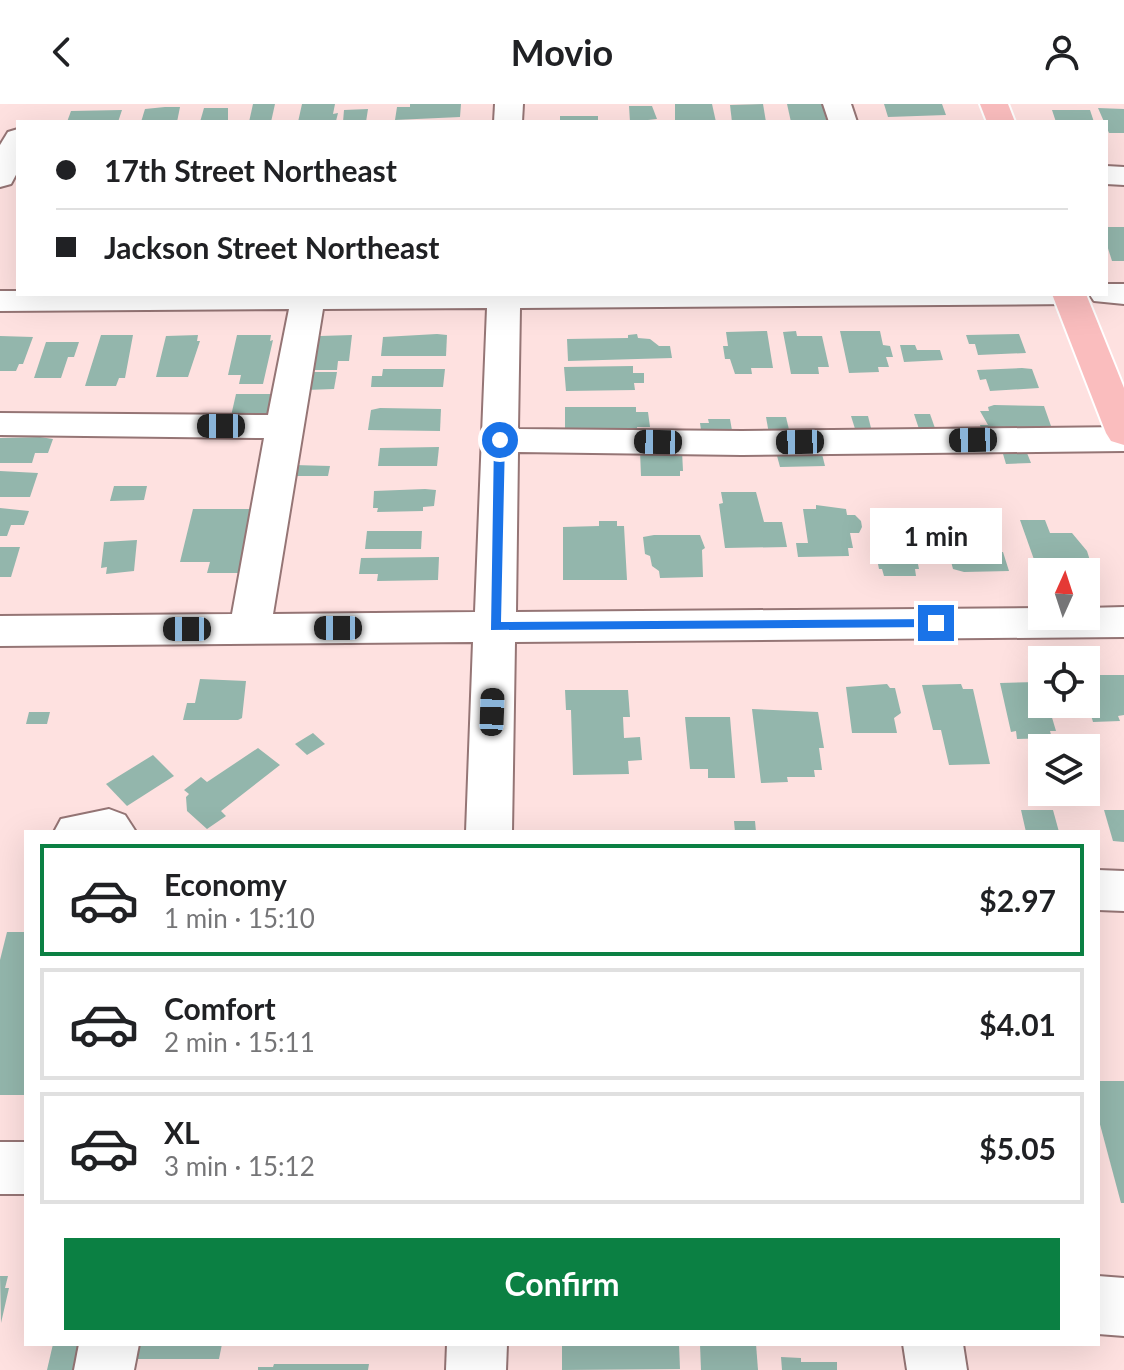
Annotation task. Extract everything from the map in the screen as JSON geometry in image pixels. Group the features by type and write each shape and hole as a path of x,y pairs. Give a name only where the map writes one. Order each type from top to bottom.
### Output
{"main road":[{"path":"1072,296 1124,433"}],"street":[{"path":"0,178 16,142"},
{"path":"0,301 504,296 489,830"},
{"path":"250,629 308,299"},
{"path":"0,424 284,427"},
{"path":"500,440 742,443 1124,439"},
{"path":"0,631 1124,622"},
{"path":"1100,890 1124,891"},
{"path":"0,1168 24,1168"},
{"path":"1100,1305 1124,1307"},
{"path":"104,1370 109,1346"},
{"path":"476,1370 477,1346"},
{"path":"933,1346 937,1370"}],"building":[{"path":"253,104 275,104 271,120 249,120"},
{"path":"302,104 335,104 333,114 338,113 336,120 298,120"},
{"path":"410,104 461,104 460,117 395,120 397,107 410,107"},
{"path":"675,104 712,104 716,120 675,120"},
{"path":"763,104 766,120 732,120 730,105"},
{"path":"787,104 822,104 826,120 791,120"},
{"path":"884,104 942,104 946,115 888,117"},
{"path":"629,106 652,106 657,119 648,120 630,120"},
{"path":"180,107 177,120 142,120 145,109"},
{"path":"204,108 228,108 228,120 201,120"},
{"path":"1098,108 1124,109 1124,133 1109,133 1108,120 1103,120"},
{"path":"368,109 366,120 343,120 344,110"},
{"path":"122,110 119,120 68,120 71,111"},
{"path":"1052,110 1090,110 1093,120 1055,120"},
{"path":"560,116 598,116 598,120 560,120"},
{"path":"1108,227 1124,227 1124,261 1112,261 1108,248"},
{"path":"767,331 773,368 751,368 752,374 735,374 730,359 725,359 723,346 728,346 726,332"},
{"path":"796,331 797,336 822,336 829,367 818,367 819,374 791,374 783,332"},
{"path":"840,331 880,331 883,345 890,346 893,357 886,357 889,367 878,367 879,372 849,373"},
{"path":"637,334 638,338 650,339 659,346 670,346 672,358 568,361 567,339 628,338 628,335"},
{"path":"1019,334 1026,353 978,355 975,344 969,344 966,335"},
{"path":"101,335 133,335 125,378 119,378 116,386 85,386"},
{"path":"198,335 197,341 200,341 188,377 156,377 166,336"},
{"path":"237,335 271,335 270,341 273,340 263,384 239,384 241,375 228,375"},
{"path":"352,335 349,361 338,361 337,370 311,370 320,336"},
{"path":"447,335 446,356 381,356 383,337"},
{"path":"0,336 33,337 23,364 19,364 16,371 0,371"},
{"path":"46,342 79,342 74,357 68,357 61,378 34,378"},
{"path":"900,345 915,345 917,350 940,350 943,360 904,362"},
{"path":"633,366 633,373 644,373 644,383 634,383 635,390 566,391 564,367"},
{"path":"383,369 445,369 443,387 371,387 372,376 382,376"},
{"path":"1032,369 1039,388 990,391 986,379 980,380 977,370"},
{"path":"309,372 337,372 334,389 306,390"},
{"path":"236,394 273,394 269,416 231,416"},
{"path":"1044,406 1051,426 983,435 980,425 988,425 980,411 989,411 988,407"},
{"path":"565,407 636,407 636,412 648,412 650,427 637,427 638,433 565,433"},
{"path":"441,409 440,431 368,430 371,410"},
{"path":"914,414 930,414 936,431 920,432"},
{"path":"851,416 868,416 872,432 856,432"},
{"path":"766,417 786,417 790,434 769,434"},
{"path":"708,419 730,419 733,436 702,437 700,423 709,423"},
{"path":"0,438 53,439 48,453 35,453 32,463 0,463"},
{"path":"439,447 437,466 378,466 380,448"},
{"path":"821,450 825,466 780,467 776,452"},
{"path":"640,451 682,451 683,471 680,471 680,476 641,476"},
{"path":"1027,453 1031,463 1006,464 1003,454"},
{"path":"294,465 330,466 328,476 292,476"},
{"path":"0,471 38,473 30,497 0,497"},
{"path":"114,486 147,486 144,500 110,501"},
{"path":"436,490 434,506 423,507 423,511 377,512 378,508 373,508 374,491"},
{"path":"721,492 756,492 764,522 782,522 787,547 725,548 719,504 723,503"},
{"path":"816,505 846,509 847,515 855,515 861,521 859,533 850,533 853,548 848,548 849,556 798,557 796,543 808,543 803,509 816,509"},
{"path":"0,508 29,511 24,525 11,525 7,536 0,536"},
{"path":"193,509 252,509 240,573 207,573 210,562 180,562"},
{"path":"880,519 901,519 906,534 910,534 913,540 919,569 915,569 916,576 884,576 882,569 879,569 872,534 884,534"},
{"path":"1020,520 1045,520 1050,533 1072,533 1089,558 1033,558"},
{"path":"599,521 617,521 617,526 624,526 627,580 563,580 563,527 599,526"},
{"path":"367,531 422,531 421,549 365,549"},
{"path":"990,534 997,539 996,552 1003,552 1009,571 964,572 953,569 944,535"},
{"path":"700,535 705,548 702,550 703,577 660,578 650,556 645,554 643,537"},
{"path":"137,540 134,571 106,574 107,567 101,568 104,542"},
{"path":"0,547 20,547 11,577 0,577"},
{"path":"439,557 438,580 377,581 378,574 359,574 361,558"},
{"path":"1100,675 1124,675 1124,715 1118,716 1120,721 1093,722 1092,718 1100,718"},
{"path":"200,679 246,681 242,718 183,720 187,703 195,703"},
{"path":"1028,682 1028,718 1052,718 1056,731 1050,731 1051,734 1028,734 1028,739 1017,739 1016,731 1011,732 1000,683"},
{"path":"887,684 895,688 901,713 894,718 897,733 852,733 846,687"},
{"path":"961,684 963,689 973,689 990,764 949,765 941,730 933,730 922,685"},
{"path":"565,690 628,690 630,717 623,717 624,738 640,737 642,760 628,761 629,774 573,775 571,710 566,710"},
{"path":"752,709 818,712 824,748 819,748 822,770 814,770 815,777 787,777 788,782 761,783"},
{"path":"29,712 50,712 47,724 26,724"},
{"path":"685,717 730,717 735,778 708,778 708,769 690,769"},
{"path":"313,733 325,744 307,755 295,744"},
{"path":"258,748 280,765 221,811 226,816 207,829 187,811 186,797 189,794 184,790 201,777 207,782"},
{"path":"153,755 174,776 127,806 106,784"},
{"path":"1021,810 1053,810 1058,830 1026,830"},
{"path":"1104,810 1124,810 1124,842 1113,841"},
{"path":"734,821 755,821 756,830 735,830"},
{"path":"7,932 24,932 24,1095 0,1095 0,960"},
{"path":"1100,1081 1124,1081 1124,1203 1121,1203 1100,1124"},
{"path":"0,1276 8,1276 5,1288 9,1288 1,1323"},
{"path":"53,1346 93,1346 88,1370 47,1370"},
{"path":"140,1346 222,1346 219,1359 137,1359"},
{"path":"562,1346 679,1346 680,1369 562,1370"},
{"path":"700,1346 756,1346 758,1370 701,1370"},
{"path":"781,1357 801,1358 801,1362 837,1362 837,1370 782,1370"},
{"path":"274,1364 369,1364 368,1370 258,1370 258,1367 273,1367"}],"route":[{"path":"500,440 495,627 936,623"}]}
